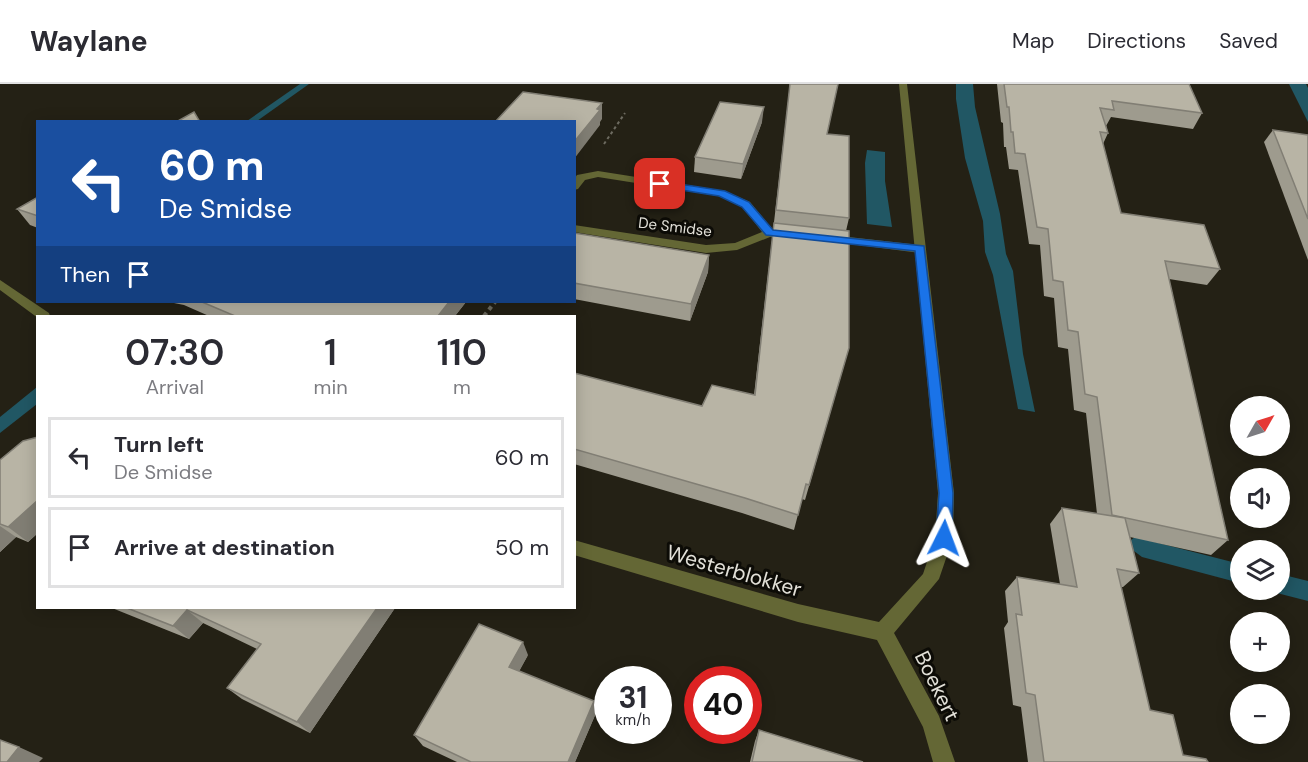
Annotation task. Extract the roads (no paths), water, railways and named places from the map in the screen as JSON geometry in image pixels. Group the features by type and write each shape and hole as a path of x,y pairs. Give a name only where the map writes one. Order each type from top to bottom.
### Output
{"street":[{"path":"884,632 930,579 944,538 946,493 903,84"},
{"path":"576,184 581,177 598,174 721,193 746,204 769,233"},
{"name":"De Smidse","path":"576,228 706,249 737,246 769,233 920,249"},
{"path":"0,284 43,315"},
{"name":"Westerblokker","path":"576,548 798,613 884,632"},
{"name":"Boekert","path":"884,632 932,723 944,762"}],"water":[{"path":"300,84 309,84 258,120 248,120"},
{"path":"956,84 973,84 975,107 1000,214 1006,254 1013,271 1023,354 1035,412 1018,409 993,275 985,252 983,221 965,158 956,99"},
{"path":"1289,84 1306,84 1308,88 1308,122"},
{"path":"867,150 885,152 885,181 892,227 867,224 865,163"},
{"path":"36,388 36,405 0,433 0,417"},
{"path":"1135,537 1230,561 1230,580 1142,557 1130,548 1131,540"},
{"path":"1290,576 1308,581 1308,601 1290,596"}]}
